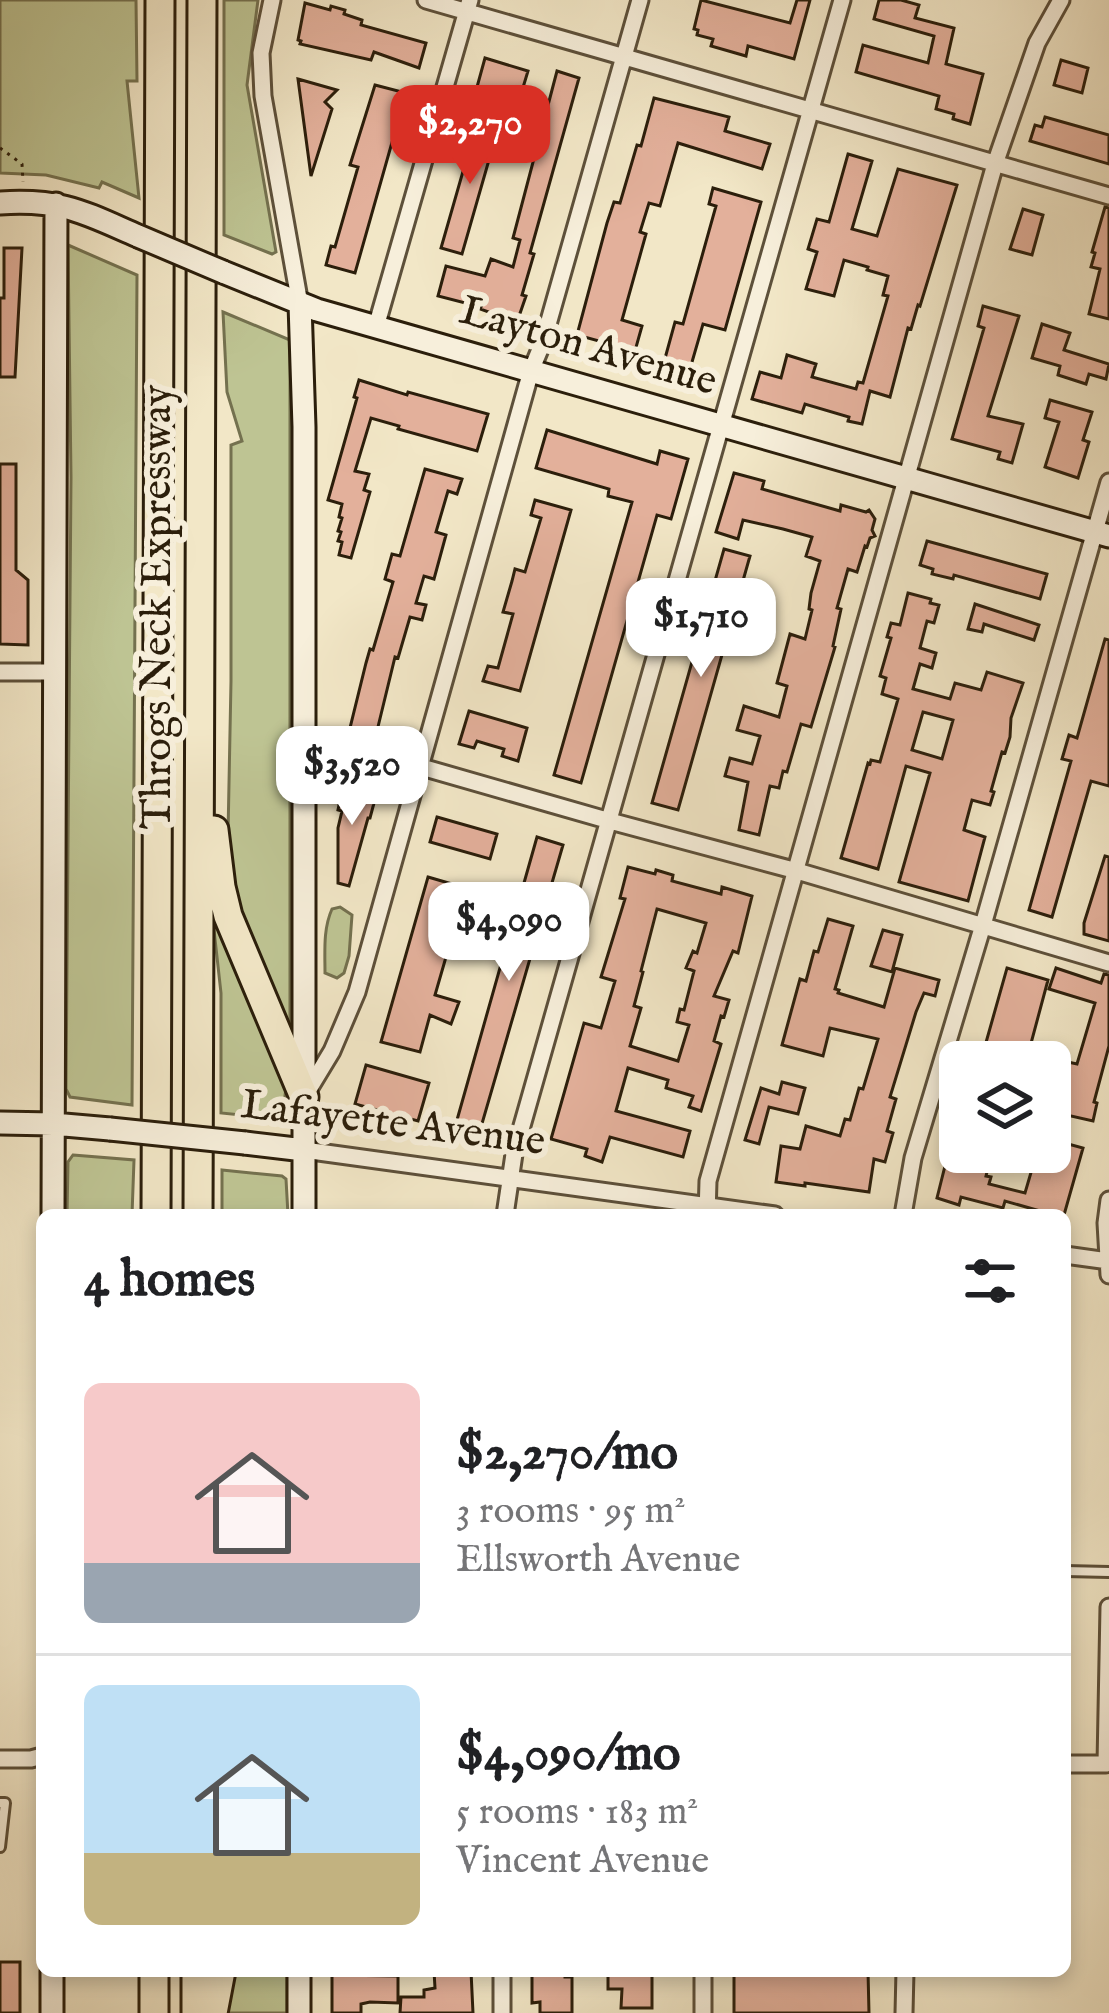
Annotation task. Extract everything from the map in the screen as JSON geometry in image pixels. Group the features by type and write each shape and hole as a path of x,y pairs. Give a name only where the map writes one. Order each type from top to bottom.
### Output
{"highway":[{"name":"Throgs Neck Expressway","path":"156,1209 160,0"},
{"name":"Throgs Neck Expressway","path":"198,1209 202,0"},
{"path":"200,676 224,903 304,1097"},
{"path":"154,1977 154,2013"},
{"path":"196,1977 196,2013"},
{"path":"213,2013 220,1977"}],"street":[{"path":"272,0 261,53 263,96 300,304 304,427 304,1209"},
{"path":"426,0 468,6 623,57 1109,196"},
{"path":"304,1097 352,1007 640,0"},
{"path":"506,1209 514,1154 842,0"},
{"path":"707,1209 709,1181 995,164 1037,43 1061,0"},
{"path":"376,327 468,6"},
{"name":"Layton Avenue","path":"0,199 71,207 300,304 1102,534"},
{"path":"53,1209 56,204"},
{"path":"904,1209 913,1158 1102,534 1109,482"},
{"path":"0,672 55,673"},
{"path":"303,733 1109,962"},
{"name":"Lafayette Avenue","path":"0,1123 110,1129 304,1150 701,1209"},
{"path":"1109,1200 1109,1275"},
{"path":"1071,1256 1108,1261"},
{"path":"1071,1764 1106,1764 1109,1606"},
{"path":"0,1759 36,1758"},
{"path":"52,1977 52,2013"},
{"path":"299,1977 299,2013"},
{"path":"502,1977 502,2013"},
{"path":"703,1977 703,2013"},
{"path":"904,1977 904,2013"}],"lane":[{"path":"1071,1571 1109,1571"},
{"path":"0,1803 4,1803 0,1843"}],"path":[{"path":"0,148 22,164 23,202"}],"green space":[{"path":"0,0 136,0 137,81 127,81 139,198 102,182 99,188 46,175 0,173"},
{"path":"224,0 258,0 247,85 276,252 272,254 224,235"},
{"path":"68,245 137,275 132,1105 70,1097 66,1089"},
{"path":"223,312 290,340 290,1028 227,886 231,445 242,441 227,392"},
{"path":"340,907 352,915 349,956 344,973 337,978 325,973 325,940 332,909"},
{"path":"213,921 222,922 286,1088 282,1119 221,1113 221,993"},
{"path":"73,1155 134,1160 132,1209 67,1209 68,1162"},
{"path":"222,1170 286,1179 288,1209 222,1209"},
{"path":"230,1977 287,1977 287,2013 221,2013"}],"building":[{"path":"701,0 790,23 797,0 810,0 794,59 748,46 746,56 711,46 713,39 697,35 694,29"},
{"path":"879,0 919,5 915,18 954,28 946,64 983,74 970,124 936,109 939,96 856,72 863,45 928,63 934,36 874,19"},
{"path":"305,3 345,10 344,14 362,20 361,25 426,43 419,68 374,52 371,60 300,44"},
{"path":"485,58 528,71 515,114 502,110 506,96 477,87"},
{"path":"1061,60 1088,68 1082,93 1054,85"},
{"path":"557,71 579,78 530,253 534,254 517,322 438,296 446,266 485,276 491,259 513,267 520,240 513,238"},
{"path":"298,79 337,90 325,102 332,109 311,176"},
{"path":"375,85 406,93 355,273 326,265 358,167 350,165"},
{"path":"654,98 729,117 725,131 770,144 762,169 678,143 660,206 649,203 640,232 646,234 622,320 642,326 635,351 577,335 607,223 614,202 620,203"},
{"path":"1045,117 1109,135 1109,164 1030,141 1035,125 1042,127"},
{"path":"478,119 499,125 462,254 441,248"},
{"path":"848,154 872,161 852,229 877,236 898,169 957,185 920,306 908,328 890,397 870,391 862,424 805,404 802,413 752,399 760,372 781,378 787,355 816,364 812,377 856,389 858,382 863,383 888,296 883,295 888,276 844,260 834,296 806,289 817,252 808,249 817,219 829,222"},
{"path":"713,188 761,202 725,330 703,324 690,369 664,362 675,322 683,324 716,206 709,204"},
{"path":"1105,207 1109,208 1109,319 1089,314 1100,269 1091,267 1092,252"},
{"path":"1023,209 1043,215 1032,255 1010,249"},
{"path":"4,248 22,248 15,377 0,377"},
{"path":"983,306 1019,316 988,416 1023,424 1012,463 998,459 1000,452 952,439 984,328 978,326"},
{"path":"1042,324 1070,333 1064,350 1109,364 1106,379 1089,374 1086,384 1058,375 1060,366 1032,358"},
{"path":"359,380 488,414 477,451 371,418 355,471 369,474 364,490 370,492 351,558 339,555 342,504 328,500"},
{"path":"1050,400 1092,412 1078,478 1045,467 1059,422 1045,418"},
{"path":"547,430 657,464 660,451 688,459 671,519 657,515 581,783 554,775 632,502 608,496 609,489 536,468"},
{"path":"0,464 16,464 16,570 28,580 28,645 0,644"},
{"path":"425,469 462,479 457,494 448,491 436,532 446,535 434,579 424,576 416,603 426,605 422,620 410,617 376,735 350,728 393,582 385,579 392,554 400,556"},
{"path":"734,473 764,481 762,489 840,511 841,505 869,510 875,519 875,536 865,546 857,572 848,569 837,608 841,609 835,647 811,727 801,724 779,788 770,786 759,835 739,830 748,782 725,776 730,758 752,764 760,736 737,730 744,706 779,717 787,686 777,683 790,634 805,639 820,561 806,556 812,537 743,520 738,539 716,532"},
{"path":"535,500 571,510 520,691 483,681 488,666 498,668 513,614 503,612 515,569 525,572 541,518 531,515"},
{"path":"927,541 1047,574 1040,599 954,575 953,579 932,574 933,569 920,565"},
{"path":"724,549 750,556 678,810 652,803"},
{"path":"908,593 939,605 934,623 927,621 920,648 936,653 932,668 920,664 913,689 950,699 955,683 981,690 987,672 1023,683 990,805 972,800 964,830 985,837 968,901 899,882 930,773 906,766 878,869 841,858 868,763 880,762 898,699 882,694 886,678 880,676 891,623 900,625","holes":["923,712 953,720 942,759 912,750"]},
{"path":"975,604 1039,625 1034,640 984,624 982,632 968,629"},
{"path":"1105,639 1109,640 1109,786 1091,781 1052,917 1029,910 1071,761 1062,759 1069,735 1077,738"},
{"path":"469,711 527,728 518,761 502,756 504,749 477,741 474,748 459,744"},
{"path":"344,781 370,788 367,801 374,803 349,886 338,883 342,811 338,810"},
{"path":"437,817 497,834 490,859 430,842"},
{"path":"537,837 563,845 479,1134 455,1127"},
{"path":"1105,856 1109,857 1109,941 1084,934"},
{"path":"628,867 655,874 656,870 673,875 672,881 721,894 722,887 752,896 738,953 733,951 714,996 729,1000 714,1041 721,1044 701,1111 689,1107 693,1096 666,1088 668,1080 628,1068 616,1111 690,1131 683,1157 610,1137 602,1162 585,1156 587,1149 551,1139 584,1023 601,1028 615,981 601,977 625,899 620,898","holes":["657,909 706,923 697,953 693,951 686,968 694,971 677,1022 689,1025 678,1061 630,1046 641,1008 634,1006"]},
{"path":"428,877 466,888 435,995 459,1002 451,1024 430,1015 420,1052 381,1042"},
{"path":"828,919 853,926 835,989 838,993 884,1007 895,968 939,980 935,996 924,993 916,1012 890,1097 896,1099 887,1131 893,1133 885,1162 874,1159 869,1192 776,1182 781,1146 800,1149 806,1126 840,1136 859,1088 863,1089 878,1039 830,1028 823,1056 782,1045 800,979 806,981"},
{"path":"883,930 902,935 892,972 871,966"},
{"path":"1007,968 1048,980 1032,1041 986,1041"},
{"path":"1056,968 1101,983 1104,974 1109,975 1109,1046 1093,1121 1071,1116 1071,1063 1077,1064 1095,1003 1049,989"},
{"path":"366,1065 429,1083 418,1121 355,1104"},
{"path":"782,1082 805,1088 798,1114 769,1107 759,1144 745,1140 761,1088 779,1094"},
{"path":"1071,1145 1083,1148 1066,1209 1033,1209 1005,1201 1003,1208 961,1197 959,1205 937,1198 943,1173 987,1173 989,1184 1025,1193 1031,1173 1071,1173"},
{"path":"0,1962 20,1962 20,2013 0,2013"},
{"path":"332,1977 398,1977 398,2003 370,2002 361,2004 361,2013 332,2013"},
{"path":"434,1977 471,1977 473,2013 400,2013 401,1997 424,1997 424,1990 435,1988"},
{"path":"532,1977 572,1977 572,2013 540,2013 540,2002 532,2003"},
{"path":"608,1977 652,1977 652,2008 621,2008 622,1989 608,1989"},
{"path":"734,1977 868,1977 869,2013 734,2013"}]}
